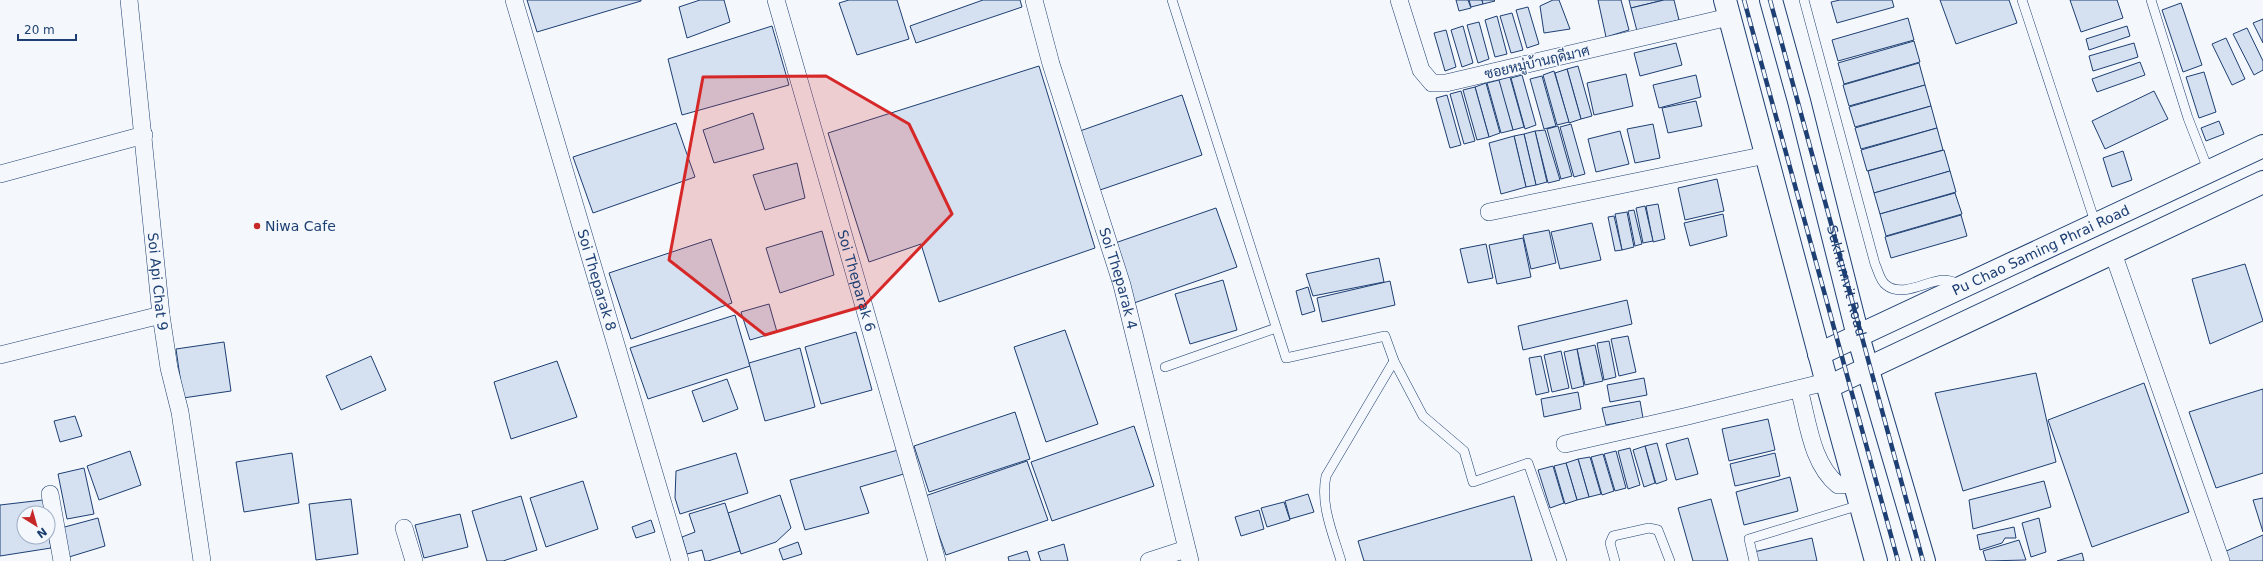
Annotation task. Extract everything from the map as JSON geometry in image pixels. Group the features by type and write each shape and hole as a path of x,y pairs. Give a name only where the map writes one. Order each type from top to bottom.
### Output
{"main road":[{"name":"Sukhumvit Road","path":"1771,0 1799,101 1858,336 1869,369 1924,561"},
{"path":"1727,9 1827,385 1876,561"},
{"name":"Pu Chao Saming Phrai Road","path":"1819,354 2263,146"},
{"path":"1827,385 1869,369 2263,182"}],"street":[{"name":"Soi Api Chat 9","path":"129,0 162,315 169,368 180,412 202,561"},
{"name":"Soi Theparak 8","path":"514,0 680,561"},
{"name":"Soi Theparak 6","path":"776,0 937,561"},
{"name":"Soi Theparak 4","path":"1034,0 1050,64 1122,285 1188,555"},
{"name":"ซอยหมู่บ้านฤดีมาศ","path":"1399,0 1421,70 1432,83 1446,83 1727,9"},
{"path":"0,174 144,135"},
{"path":"1489,212 1766,155"},
{"path":"2113,253 2221,561"},
{"path":"0,355 162,315"},
{"path":"1565,444 1799,389 1827,385"},
{"path":"1799,389 1818,461 1828,477 1838,485 1858,494"},
{"path":"50,494 62,561"},
{"path":"404,528 414,561"},
{"path":"1149,561 1188,555"}],"lane":[{"path":"1172,0 1286,358 1385,336 1394,361 1422,416 1464,451 1473,482 1528,463 1562,561"},
{"path":"1804,0 1875,264 1881,278 1886,285 1896,290 1914,288 1943,280 1953,281 1964,286"},
{"path":"2022,0 2096,225"},
{"path":"2152,0 2188,118 2209,172"},
{"path":"1165,367 1276,328"},
{"path":"1341,561 1325,506 1324,488 1326,476 1394,361"},
{"path":"1754,561 1749,539 1858,494"},
{"path":"1615,561 1610,543 1613,536 1649,528 1658,530 1670,561"}],"highlighted area":[{"path":"826,76 909,124 952,214 864,306 765,335 669,260 703,77"}],"building":[{"path":"527,0 641,0 641,1 537,32"},
{"path":"700,0 724,0 730,22 687,38 679,7"},
{"path":"849,0 897,0 909,39 857,55 839,3"},
{"path":"983,0 1020,0 1022,7 916,43 910,26"},
{"path":"1456,0 1468,0 1471,8 1459,11"},
{"path":"1469,0 1482,0 1483,4 1471,7"},
{"path":"1482,0 1494,0 1495,1 1483,4"},
{"path":"1553,0 1559,0 1570,29 1544,33 1540,6"},
{"path":"1598,0 1621,0 1629,30 1606,37"},
{"path":"1629,0 1664,0 1631,8"},
{"path":"1664,0 1674,0 1679,20 1637,31 1631,8"},
{"path":"1840,0 1892,0 1894,7 1837,23 1831,2"},
{"path":"1940,0 2009,0 2017,23 1956,44"},
{"path":"2070,0 2117,0 2123,18 2081,32"},
{"path":"2181,3 2202,65 2183,72 2162,10"},
{"path":"1528,7 1539,44 1527,48 1516,10"},
{"path":"1512,13 1523,50 1511,53 1500,16"},
{"path":"1497,16 1507,54 1495,57 1485,20"},
{"path":"1908,18 1914,40 1838,61 1832,40"},
{"path":"2263,19 2263,43 2253,23"},
{"path":"1479,22 1489,59 1478,63 1467,25"},
{"path":"772,26 789,85 682,115 668,59"},
{"path":"1463,26 1473,63 1462,67 1451,30"},
{"path":"2127,26 2130,36 2089,50 2086,39"},
{"path":"2247,28 2263,61 2263,70 2254,75 2233,34"},
{"path":"1446,30 1456,67 1445,71 1434,33"},
{"path":"2226,38 2245,79 2232,85 2212,44"},
{"path":"1914,41 1920,62 1844,84 1838,63"},
{"path":"1676,43 1682,65 1640,76 1634,53"},
{"path":"2134,43 2138,57 2093,71 2089,56"},
{"path":"2140,62 2145,75 2097,92 2092,79"},
{"path":"1919,63 1925,85 1849,106 1843,85"},
{"path":"1039,66 1095,248 939,302 921,244 869,262 828,133"},
{"path":"1578,66 1592,116 1581,119 1567,69"},
{"path":"1567,69 1581,119 1569,123 1555,73"},
{"path":"1554,71 1569,122 1557,125 1543,75"},
{"path":"2204,72 2216,112 2199,118 2186,77"},
{"path":"1626,74 1633,106 1594,115 1587,83"},
{"path":"1522,75 1536,125 1525,129 1511,78"},
{"path":"1696,75 1701,97 1659,108 1653,85"},
{"path":"1542,76 1556,126 1544,129 1530,79"},
{"path":"1510,77 1524,127 1513,130 1498,80"},
{"path":"1499,80 1513,130 1501,133 1487,83"},
{"path":"1486,83 1500,133 1489,137 1475,87"},
{"path":"1925,85 1931,106 1855,127 1849,107"},
{"path":"1475,87 1489,137 1477,140 1463,90"},
{"path":"1461,91 1475,141 1464,144 1450,94"},
{"path":"2154,91 2168,119 2105,149 2092,121"},
{"path":"1182,95 1202,155 1100,190 1080,131"},
{"path":"1447,95 1461,145 1450,148 1436,98"},
{"path":"1696,101 1702,126 1668,133 1662,108"},
{"path":"1931,106 1937,128 1861,149 1855,128"},
{"path":"753,113 764,149 714,163 703,130"},
{"path":"2219,121 2224,134 2206,141 2201,128"},
{"path":"676,123 695,177 593,213 573,157"},
{"path":"1571,124 1585,174 1574,177 1560,127"},
{"path":"1653,124 1660,158 1635,163 1627,129"},
{"path":"1558,126 1572,176 1561,179 1547,129"},
{"path":"1937,128 1943,150 1867,171 1861,150"},
{"path":"1545,130 1560,180 1548,183 1535,131"},
{"path":"1535,131 1547,182 1536,185 1524,134"},
{"path":"1620,131 1629,164 1596,172 1588,139"},
{"path":"1524,134 1536,185 1526,187 1514,136"},
{"path":"1514,136 1526,187 1501,194 1489,143"},
{"path":"1944,150 1950,171 1874,193 1868,171"},
{"path":"2123,151 2132,180 2112,187 2103,158"},
{"path":"797,163 805,198 765,210 753,175"},
{"path":"1950,171 1956,192 1880,214 1874,193"},
{"path":"1717,179 1724,211 1685,220 1678,188"},
{"path":"1955,193 1962,214 1886,236 1880,214"},
{"path":"1658,204 1665,239 1653,242 1646,206"},
{"path":"1645,206 1653,241 1643,243 1636,208"},
{"path":"1216,208 1237,267 1134,303 1115,243"},
{"path":"1634,210 1642,244 1635,246 1628,211"},
{"path":"1627,212 1634,247 1622,250 1615,214"},
{"path":"1723,214 1727,236 1690,246 1684,223"},
{"path":"1961,215 1967,236 1891,258 1885,237"},
{"path":"1614,216 1622,250 1615,251 1608,217"},
{"path":"1592,223 1601,260 1560,269 1551,232"},
{"path":"1549,230 1556,263 1531,269 1523,235"},
{"path":"822,231 834,275 780,293 766,248"},
{"path":"1523,238 1531,277 1497,284 1489,245"},
{"path":"711,239 732,303 631,339 609,273"},
{"path":"1486,244 1493,278 1468,283 1460,249"},
{"path":"1379,258 1384,282 1313,296 1306,274"},
{"path":"2245,264 2263,321 2210,344 2192,279"},
{"path":"1223,280 1237,330 1190,344 1175,294"},
{"path":"1390,281 1395,305 1322,322 1317,298"},
{"path":"1308,287 1315,311 1302,315 1296,291"},
{"path":"1627,300 1632,324 1523,350 1518,326"},
{"path":"769,304 777,332 750,340 741,312"},
{"path":"735,315 750,366 648,399 630,348"},
{"path":"1065,330 1098,424 1046,442 1014,347"},
{"path":"856,332 872,390 821,404 805,347"},
{"path":"1628,336 1636,372 1619,376 1611,339"},
{"path":"1609,341 1616,377 1604,380 1597,343"},
{"path":"224,342 231,391 183,398 176,349"},
{"path":"1595,345 1603,381 1585,385 1577,349"},
{"path":"800,348 815,407 765,421 749,363"},
{"path":"1577,349 1584,386 1572,389 1564,352"},
{"path":"1561,351 1569,388 1552,392 1544,355"},
{"path":"371,356 386,390 341,410 326,376"},
{"path":"1541,356 1549,392 1536,395 1529,358"},
{"path":"557,361 577,417 511,439 494,382"},
{"path":"2036,373 2056,462 1963,491 1935,393"},
{"path":"1644,378 1647,395 1610,402 1607,385"},
{"path":"727,379 738,409 703,422 692,391"},
{"path":"2144,383 2189,512 2092,547 2048,420"},
{"path":"2263,389 2263,473 2216,488 2189,412"},
{"path":"1578,392 1581,409 1544,417 1541,399"},
{"path":"1640,401 1643,418 1606,425 1602,408"},
{"path":"1015,412 1030,459 929,492 914,446"},
{"path":"75,416 82,436 60,442 54,421"},
{"path":"1768,419 1775,450 1729,461 1722,429"},
{"path":"1134,426 1154,486 1052,521 1031,462"},
{"path":"1688,438 1698,474 1676,480 1666,444"},
{"path":"1657,443 1667,480 1656,484 1645,446"},
{"path":"1645,446 1655,483 1644,487 1633,450"},
{"path":"1630,448 1640,485 1628,489 1618,451"},
{"path":"898,450 907,473 860,487 869,513 805,530 790,480"},
{"path":"130,451 141,485 99,500 87,466"},
{"path":"1616,451 1626,488 1615,491 1604,454"},
{"path":"292,453 299,503 244,512 236,462"},
{"path":"736,453 748,493 680,514 675,498 676,471"},
{"path":"1775,453 1780,476 1735,486 1730,464"},
{"path":"1603,454 1614,491 1602,495 1591,457"},
{"path":"1590,457 1601,494 1589,497 1578,459"},
{"path":"1578,459 1589,497 1577,500 1566,463"},
{"path":"1027,461 1048,520 946,555 925,496"},
{"path":"1566,463 1577,500 1565,504 1554,466"},
{"path":"1553,466 1564,503 1550,508 1538,470"},
{"path":"84,468 94,514 67,519 58,474"},
{"path":"1790,477 1798,511 1744,525 1736,492"},
{"path":"583,481 598,529 546,547 530,498"},
{"path":"2044,481 2051,507 1973,529 1969,500"},
{"path":"1308,494 1314,512 1290,519 1285,501"},
{"path":"780,495 791,528 776,542 741,554 728,513"},
{"path":"521,496 537,550 503,561 487,561 472,511"},
{"path":"1514,496 1532,561 1364,561 1358,541"},
{"path":"2263,498 2263,532 2253,500"},
{"path":"351,499 358,554 316,560 309,504"},
{"path":"1711,499 1728,561 1693,561 1678,508"},
{"path":"43,500 44,505 16,505 16,545 50,545 51,548 0,556 0,505"},
{"path":"1284,502 1290,520 1267,527 1261,508"},
{"path":"725,503 740,551 708,561 705,561 702,550 687,554 682,537 695,532 689,514"},
{"path":"1259,510 1264,529 1241,536 1235,517"},
{"path":"460,514 468,547 424,558 415,525"},
{"path":"98,518 105,546 69,557 61,528"},
{"path":"2039,518 2046,552 2031,557 2022,523"},
{"path":"651,520 655,532 636,538 632,527"},
{"path":"2014,527 2016,538 2005,538 2002,543 1980,550 1977,535"},
{"path":"2263,535 2263,561 2228,561 2224,552"},
{"path":"1812,538 1817,561 1756,561 1754,552"},
{"path":"2019,540 2026,560 1986,561 1983,551"},
{"path":"798,542 802,554 783,560 779,549"},
{"path":"1064,544 1068,561 1041,561 1038,552"},
{"path":"1027,551 1030,561 1009,561 1008,557"},
{"path":"2082,553 2084,561 2057,561"}],"railway":[{"path":"1744,0 1898,561"},
{"path":"1770,0 1923,561"}],"place":[{"name":"Niwa Cafe","path":"257,226"}]}
